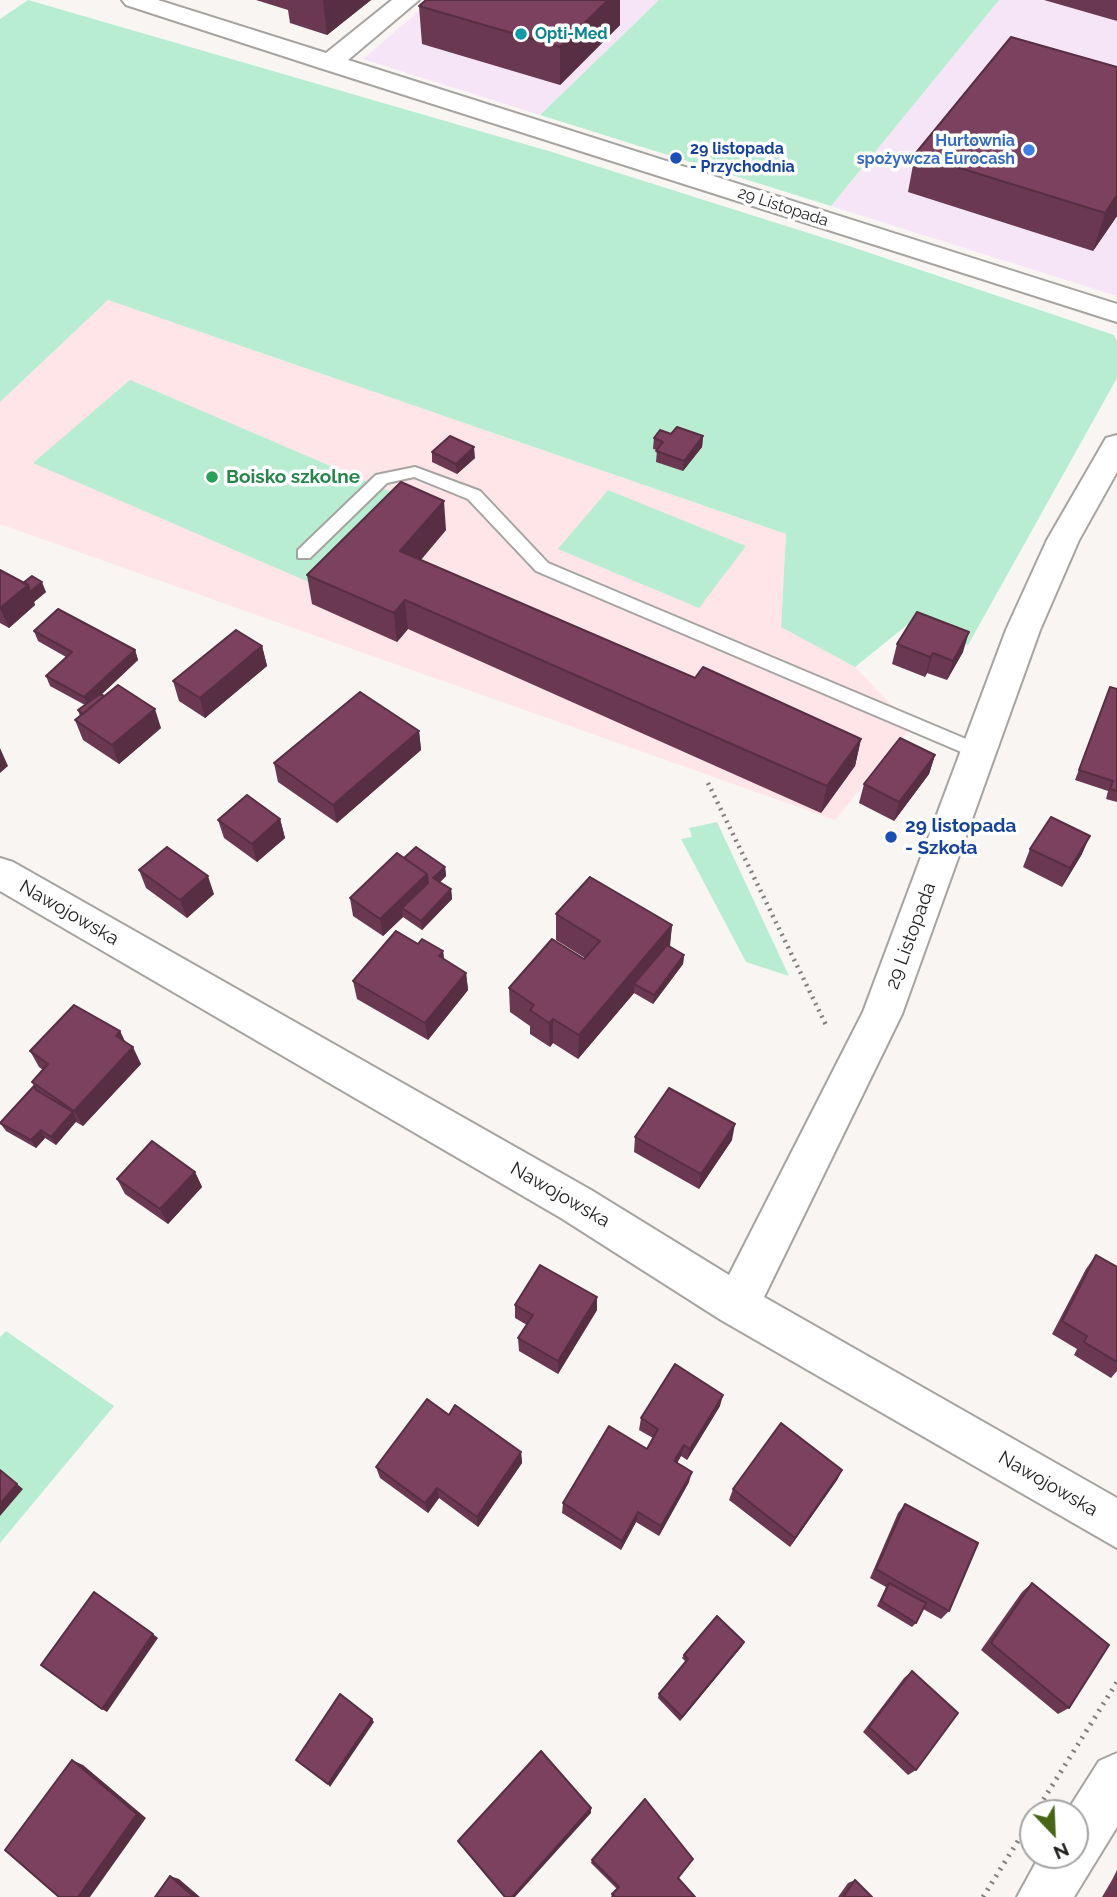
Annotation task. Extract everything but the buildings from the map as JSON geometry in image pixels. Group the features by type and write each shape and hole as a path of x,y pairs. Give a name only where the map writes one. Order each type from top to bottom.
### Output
{"street":[{"name":"29 Listopada","path":"134,0 1117,313"},
{"path":"329,63 407,0"},
{"name":"29 Listopada","path":"737,1305 882,1014 1046,575 1112,462"},
{"name":"Nawojowska","path":"0,873 606,1221 737,1305 1117,1524"},
{"path":"1089,1824 1117,1779"},
{"path":"1044,1897 1061,1869"}],"lane":[{"path":"304,554 382,479 415,472 474,495 542,568 979,752"}],"path":[{"path":"708,783 826,1025"},
{"path":"1044,1799 1117,1682"},
{"path":"983,1897 1019,1839"}],"shaded area":[{"path":"432,0 659,0 540,115 363,59"},
{"path":"999,0 1117,0 1117,296 831,206"},
{"path":"108,300 786,534 781,627 855,667 912,726 835,820 0,524 0,402"}],"green space":[{"path":"28,0 552,152 843,244 1114,335 1117,341 1117,378 968,645 907,625 855,667 781,627 786,534 108,300 0,402 0,19"},
{"path":"659,0 999,0 831,206 540,115"},
{"name":"Boisko szkolne","path":"130,380 391,492 311,583 33,463"},
{"path":"608,490 746,546 699,608 558,549"},
{"path":"717,822 789,976 746,962 681,839 692,837 689,828"},
{"path":"6,1331 114,1406 0,1543 0,1337"}],"place":[{"name":"Opti-Med","path":"521,34"},
{"name":"Hurtownia spożywcza Eurocash","path":"1029,150"},
{"name":"29 listopada - Przychodnia","path":"676,158"},
{"name":"Boisko szkolne","path":"212,477"},
{"name":"29 listopada - Szkoła","path":"891,837"}]}
